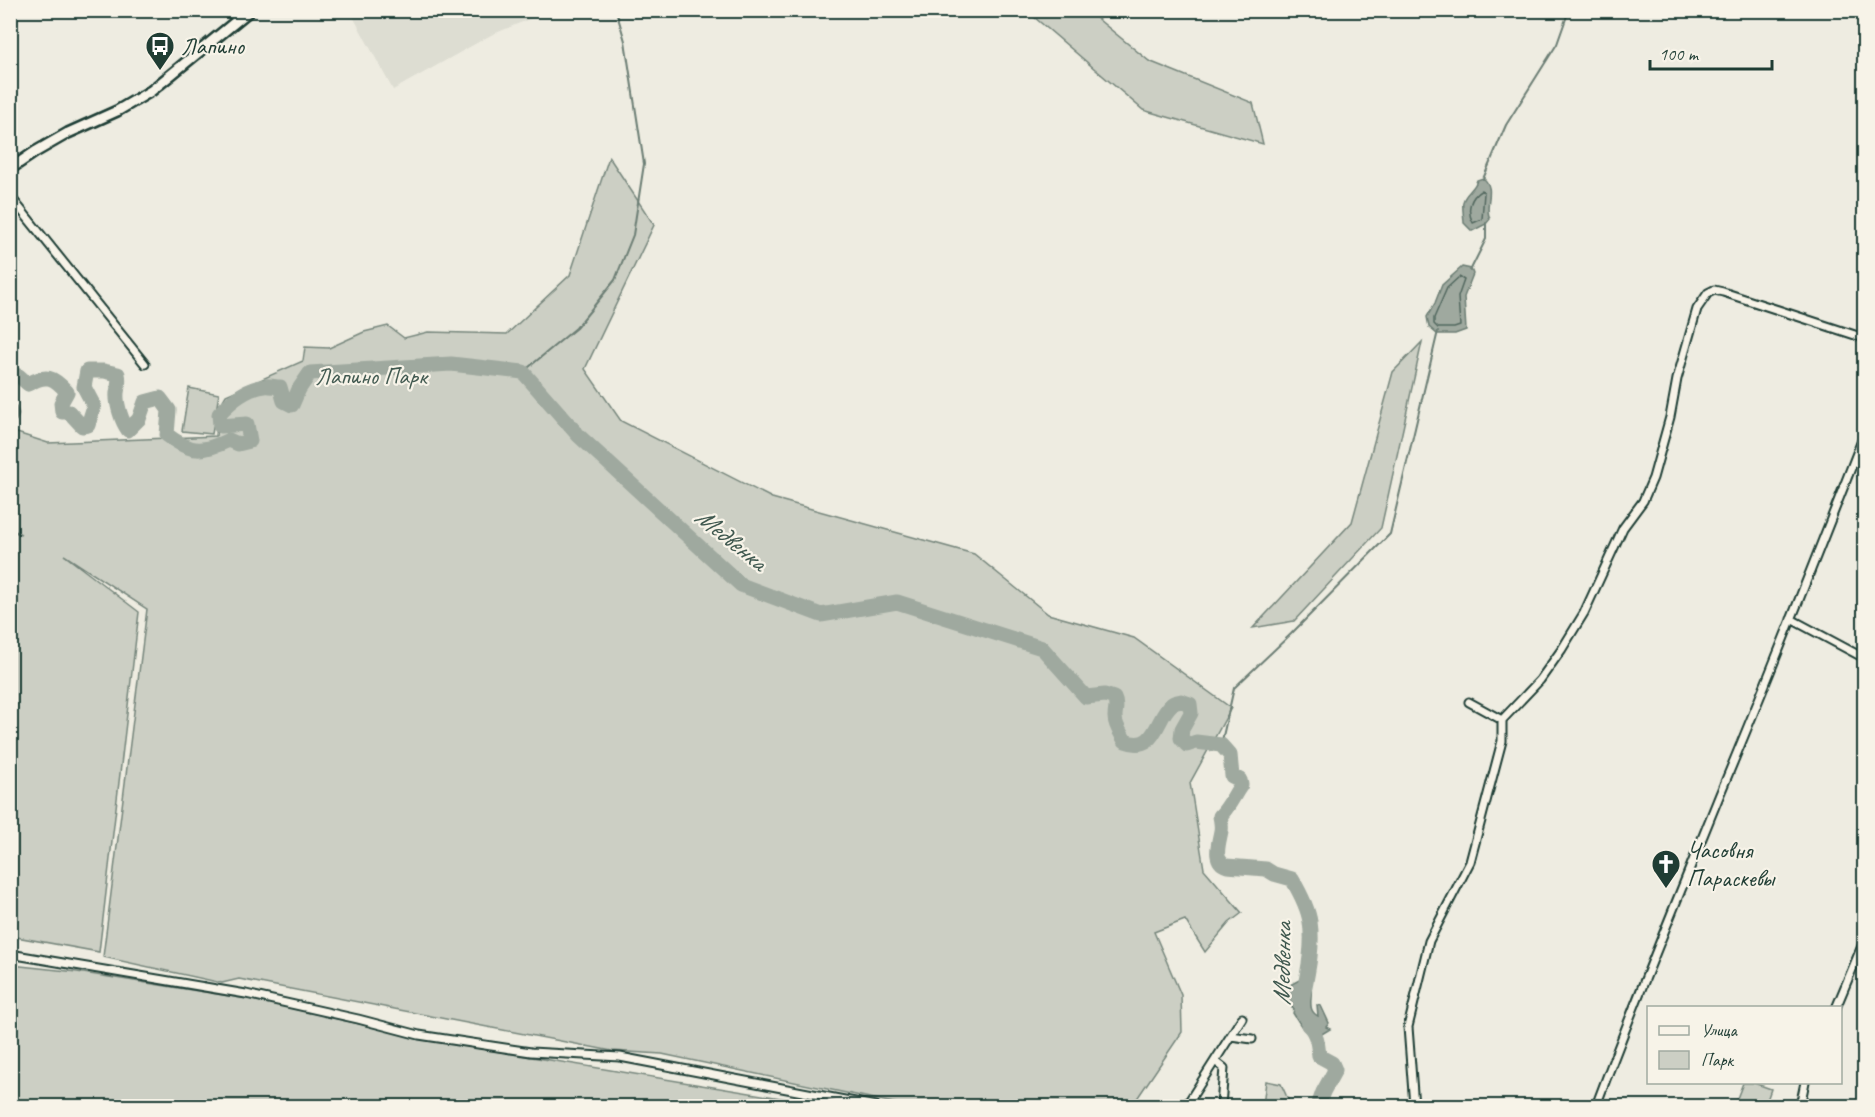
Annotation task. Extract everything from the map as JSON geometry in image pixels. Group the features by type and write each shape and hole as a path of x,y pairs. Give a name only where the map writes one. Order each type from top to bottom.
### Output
{"main road":[{"path":"10,169 35,152 117,111 151,91 250,10"}],"street":[{"path":"225,10 238,19"},
{"path":"10,196 145,364"},
{"path":"1414,1107 1408,1028 1429,941 1470,862 1502,741 1502,720 1540,680 1575,629 1623,528 1635,514 1649,489 1697,309 1708,293 1714,290 1864,338"},
{"path":"1596,1107 1676,900 1864,435"},
{"path":"1791,619 1864,658"},
{"path":"1469,702 1502,720"},
{"path":"1837,1006 1864,941"},
{"path":"10,954 246,994 419,1035 531,1052 620,1057 876,1107"},
{"path":"1186,1107 1242,1018"},
{"path":"1231,1036 1252,1039"},
{"path":"1215,1061 1224,1068 1221,1107"},
{"path":"1800,1107 1805,1084"}],"shaded area":[{"path":"350,11 544,11 491,35 393,90"}],"green space":[{"path":"1027,11 1088,11 1149,61 1253,103 1263,144 1143,110"},
{"name":"Лапино Парк","path":"609,157 654,225 585,369 621,421 772,498 974,554 1048,614 1134,638 1231,708 1190,783 1204,869 1242,913 1229,923 1205,952 1185,920 1154,932 1181,995 1182,1032 1132,1106 908,1106 662,1054 612,1051 239,979 222,983 103,957 147,609 64,555 139,612 99,952 11,936 11,531 21,534 11,529 11,431 48,443 216,436 218,409 226,395 303,361 305,347 329,348 364,332 388,326 404,338 428,332 507,334 570,275"},
{"path":"1422,342 1381,528 1294,621 1253,628 1352,522 1393,372"},
{"path":"189,388 219,394 212,434 182,431"},
{"path":"11,965 77,972 255,1000 434,1041 829,1106 11,1106"},
{"path":"1266,1081 1281,1084 1291,1106 1263,1106"},
{"path":"1743,1084 1757,1084 1771,1089 1765,1106 1734,1106"}],"water":[{"path":"1483,178 1490,192 1488,214 1490,219 1486,224 1472,231 1464,223 1463,202 1477,180"},
{"path":"1462,267 1471,269 1473,274 1464,297 1466,330 1455,334 1437,334 1429,327 1427,317 1442,285"},
{"path":"1301,979 1311,985 1312,1010 1318,1016 1317,1005 1321,1006 1329,1023 1326,1027 1330,1029 1320,1035 1317,1042 1312,1034 1303,1029 1293,1013 1294,1009 1286,990 1288,986"}],"waterway":[{"path":"523,372 576,328 615,280 633,235 644,164 618,10"},
{"path":"1483,179 1506,125 1557,44 1569,10"},
{"path":"1470,271 1486,239 1486,223"},
{"path":"1221,745 1234,688 1390,534 1438,331"},
{"name":"Медвенка","path":"10,373 19,376 28,384 45,378 58,383 67,392 61,403 62,412 69,412 82,426 88,425 94,406 84,387 87,371 118,374 117,402 128,430 139,419 145,402 160,398 169,410 167,435 190,448 204,449 229,440 238,444 250,441 247,424 220,426 219,414 234,400 258,387 280,387 284,401 292,405 310,373 451,364 523,372 579,436 741,585 821,615 897,602 1042,648 1086,697 1105,695 1114,698 1116,723 1125,741 1143,742 1154,732 1166,710 1172,704 1181,701 1190,704 1191,713 1182,729 1181,738 1187,745 1196,742 1221,745 1230,755 1232,776 1240,780 1241,785 1220,816 1219,860 1227,866 1266,869 1292,879 1305,905 1309,916 1311,941 1302,1001"},
{"name":"Медвенка","path":"10,410 12,414 10,417"},
{"name":"Медвенка","path":"1308,1025 1315,1035 1319,1056 1332,1063 1335,1070 1318,1106"}],"place":[{"name":"Лапино","path":"160,72"},
{"name":"Часовня Параскевы","path":"1666,890"}]}
